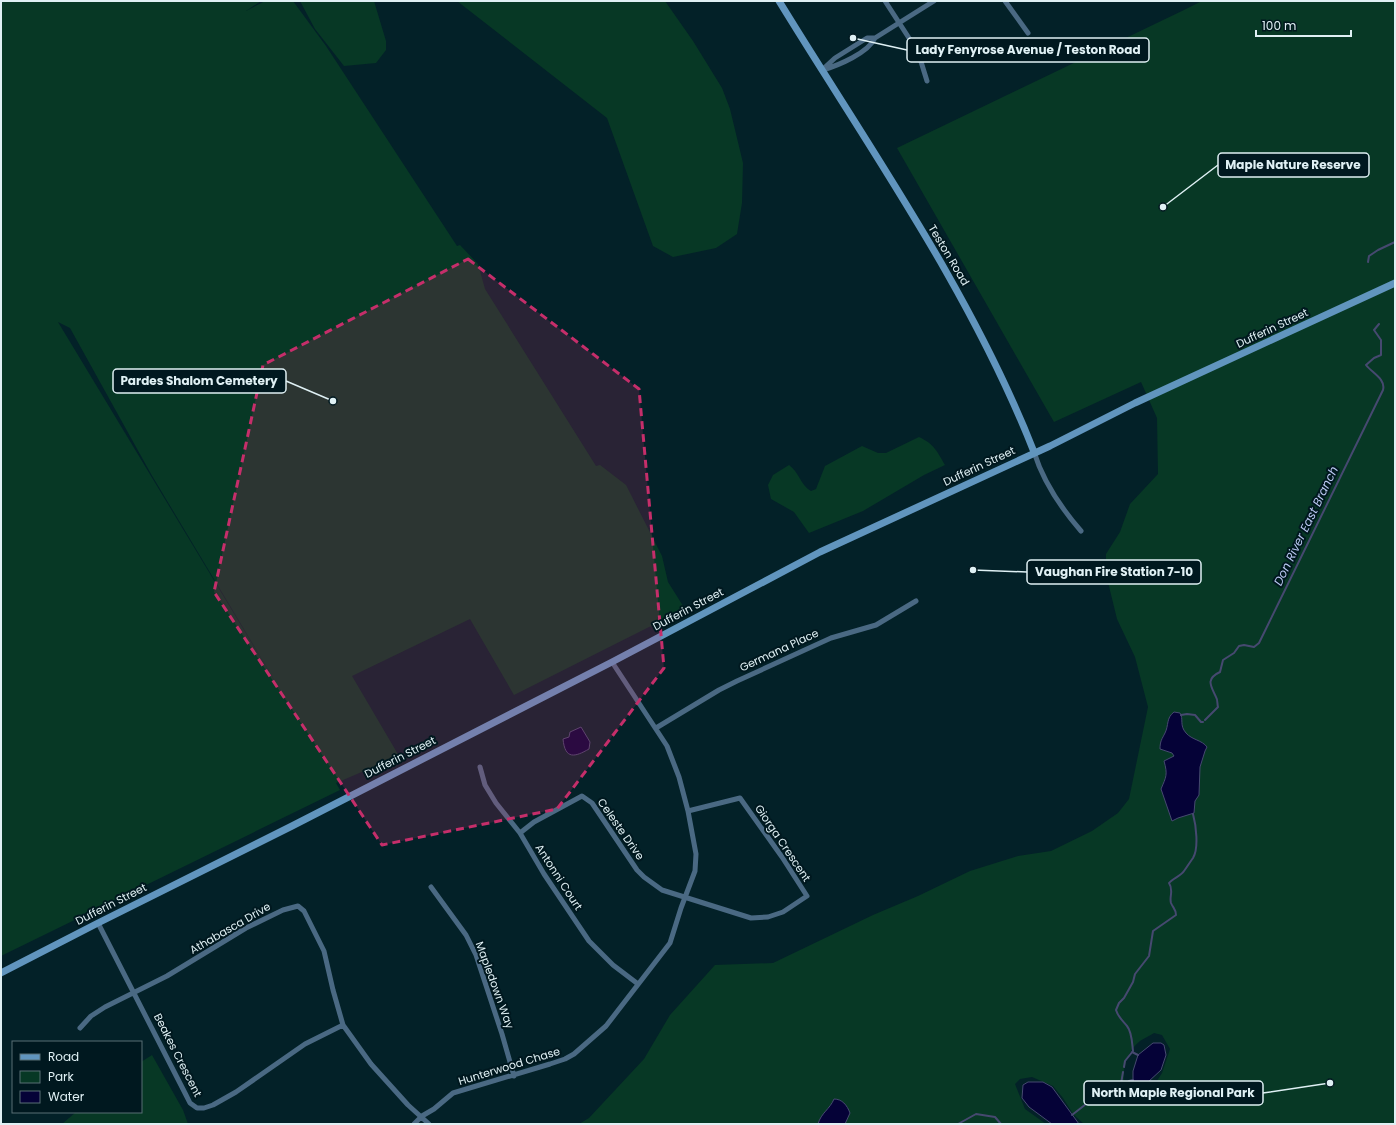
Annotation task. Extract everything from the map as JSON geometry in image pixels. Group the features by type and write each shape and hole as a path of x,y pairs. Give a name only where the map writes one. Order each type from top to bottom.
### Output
{"main road":[{"name":"Teston Road","path":"779,1 888,174 961,297 990,355 1034,452"},
{"name":"Dufferin Street","path":"1,973 612,662 820,552 1034,452 1050,446 1135,403 1395,283"}],"street":[{"path":"884,1 918,52 927,81"},
{"path":"822,70 840,65 872,45 876,38 934,1"},
{"path":"1005,1 1028,33"},
{"path":"822,70 835,58 867,38 876,38"},
{"name":"Teston Road","path":"1034,452 1039,467 1048,484 1071,520 1081,531"},
{"name":"Germana Place","path":"656,728 719,690 737,681 831,638 876,625 916,601"},
{"name":"Hunterwood Chase","path":"414,1124 422,1116 434,1109 453,1093 514,1076 565,1059 574,1054 612,1019 670,943 695,871 696,854 688,811 679,777 667,746 612,662"},
{"name":"Antonni Court","path":"480,767 486,785 496,803 520,833 544,874 589,940 613,965 638,984"},
{"name":"Celeste Drive","path":"520,833 534,822 582,796 592,803 637,870 644,877 662,890 686,898"},
{"name":"Giorga Crescent","path":"686,898 751,918 768,917 782,912 807,896 782,857 740,798 688,811"},
{"name":"Mapledown Way","path":"431,887 466,935 476,955 514,1076"},
{"name":"Athabasca Drive","path":"134,992 180,968 246,928 282,910 298,906 304,910 324,951 343,1025 371,1064 408,1105 422,1116 428,1124"},
{"name":"Beakes Crescent","path":"98,923 190,1103 197,1108 204,1108 236,1092 304,1044 343,1025"},
{"path":"80,1028 91,1016 134,992"}],"highlighted area":[{"path":"468,259 639,389 664,668 557,809 382,845 214,592 263,365"}],"green space":[{"path":"1,1 261,1 246,11 265,1 293,1 326,46 457,246 460,245 478,264 485,289 596,466 600,465 626,485 662,556 668,582 685,609 676,614 677,617 649,627 514,695 470,619 352,676 399,756 336,783 340,790 1,956","holes":["58,322 70,328 151,474 308,736"]},
{"path":"300,1 374,1 386,41 386,50 376,63 344,66 315,29"},
{"path":"457,1 665,1 693,41 722,88 730,109 743,163 742,203 737,234 716,248 673,257 653,246 607,118"},
{"path":"1202,1 1395,1 1395,1124 1084,1124 1073,1114 1053,1086 1032,1077 1020,1079 1015,1084 1025,1109 1046,1124 579,1124 589,1118 644,1059 670,1015 715,965 773,963 970,871 1018,856 1051,851 1092,831 1118,813 1129,799 1148,707 1135,657 1117,619 1106,574 1106,554 1120,532 1130,504 1158,474 1157,418 1141,382 1054,422 897,148","holes":["1154,1033 1162,1035 1170,1049 1162,1073 1155,1084 1135,1092 1125,1088 1124,1069 1131,1051 1140,1041"]},
{"path":"919,437 935,448 945,465 924,475 863,511 809,533 794,512 771,499 768,485 773,475 789,465 805,486 811,491 816,489 825,466 862,446 878,453 886,453"},
{"path":"152,1055 183,1110 188,1124 62,1124 75,1113 142,1113 142,1061"}],"water":[{"path":"1174,712 1180,713 1182,725 1186,733 1207,747 1200,767 1199,795 1195,801 1194,813 1172,821 1161,789 1166,776 1164,761 1174,756 1172,753 1160,749 1169,719 1171,714"},
{"path":"581,727 590,742 589,749 575,755 568,754 564,746 563,739 569,737 570,732"},
{"path":"1153,1043 1161,1043 1164,1045 1166,1055 1161,1070 1148,1082 1137,1086 1133,1080 1133,1071 1138,1055"},
{"path":"1028,1082 1043,1082 1052,1087 1079,1124 1052,1124 1029,1107 1022,1098 1023,1085"},
{"path":"834,1099 842,1101 849,1110 850,1113 845,1124 818,1124 819,1120"}],"waterway":[{"name":"Don River East Branch","path":"1368,262 1369,256 1395,242"},
{"name":"Don River East Branch","path":"1205,720 1218,707 1217,698 1210,683 1212,677 1220,672 1223,660 1234,653 1239,646 1244,645 1254,647 1259,643 1383,390 1381,379 1366,365 1374,358 1381,355 1381,340 1374,330 1379,324"},
{"name":"Don River East Branch","path":"1181,715 1195,715 1201,722 1203,722"},
{"name":"Don River East Branch","path":"1124,1067 1125,1061 1133,1051 1132,1041 1129,1028 1119,1017 1116,1010 1133,982 1135,974 1149,956 1153,931 1176,915 1171,903 1171,888 1169,883 1183,873 1195,854 1196,836 1193,814"},
{"name":"Don River East Branch","path":"1132,1052 1138,1055"},
{"path":"1121,1084 1123,1072"},
{"name":"Don River East Branch","path":"1129,1081 1133,1080"},
{"name":"Don River East Branch","path":"1072,1115 1102,1092 1123,1083"},
{"name":"Don River East Branch","path":"958,1124 976,1114 995,1117 1001,1124"}],"place":[{"name":"Lady Fenyrose Avenue / Teston Road","path":"853,38"},
{"name":"Maple Nature Reserve","path":"1163,207"},
{"name":"Pardes Shalom Cemetery","path":"333,401"},
{"name":"Vaughan Fire Station 7-10","path":"973,570"},
{"name":"North Maple Regional Park","path":"1330,1083"}]}
